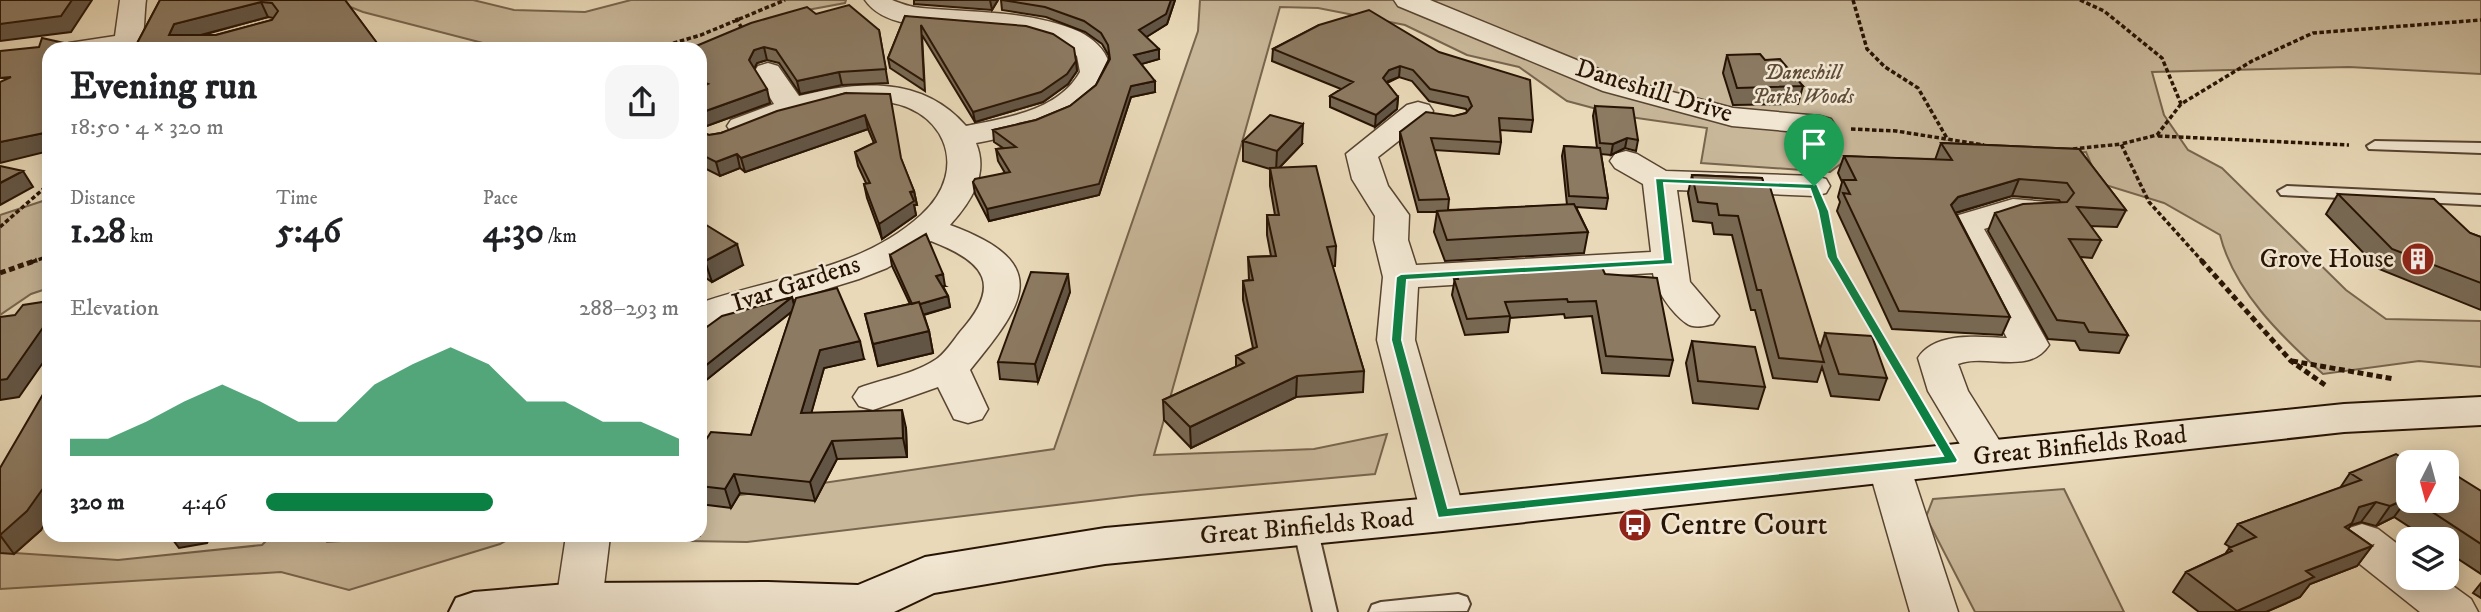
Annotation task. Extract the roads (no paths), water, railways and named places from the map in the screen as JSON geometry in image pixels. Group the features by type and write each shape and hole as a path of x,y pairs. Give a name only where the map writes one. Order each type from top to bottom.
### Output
{"street":[{"path":"130,42 128,23 134,0"},
{"path":"713,137 791,107 844,95 877,92 910,97 937,113 958,137 1055,113 1077,97 1095,75 1095,63 1089,52 1064,35 997,20 967,17 930,19 900,15 886,9 878,0"},
{"name":"Daneshill Drive","path":"1407,0 1613,85 1732,117 1820,125"},
{"path":"1064,35 1088,18"},
{"path":"768,72 791,107"},
{"path":"1420,105 1362,154 1362,164 1375,194 1392,215 1391,240 1401,277 1396,340 1443,514"},
{"name":"Ivar Gardens","path":"707,313 738,301 812,284 850,271 926,228 948,207 960,189 965,161 958,137"},
{"path":"1626,161 1659,180 1814,187"},
{"path":"1659,180 1672,284 1700,316"},
{"path":"1988,456 1948,391 1937,358 1964,348 2011,351 2030,345 1964,224 2013,209 2047,210"},
{"path":"873,397 950,369 1000,304 1004,282 996,263 965,243 926,228"},
{"path":"1401,277 1669,262"},
{"path":"950,369 968,409"},
{"name":"Great Binfields Road","path":"474,612 579,602 768,601 862,608 925,576 1105,546 1443,514 2344,418 2481,411"},
{"path":"1889,466 1934,612"},
{"path":"2362,541 2423,596"},
{"path":"579,602 587,542"}],"lane":[{"path":"2375,146 2473,148 2481,160"},
{"path":"2287,191 2481,200"},
{"path":"1305,527 1325,612"},
{"path":"1381,612 1458,604"}],"place":[{"name":"Grove House","path":"2418,259"},
{"name":"Centre Court","path":"1635,525"}],"park label":[{"name":"Daneshill Parks Woods","path":"1803,85"}]}
